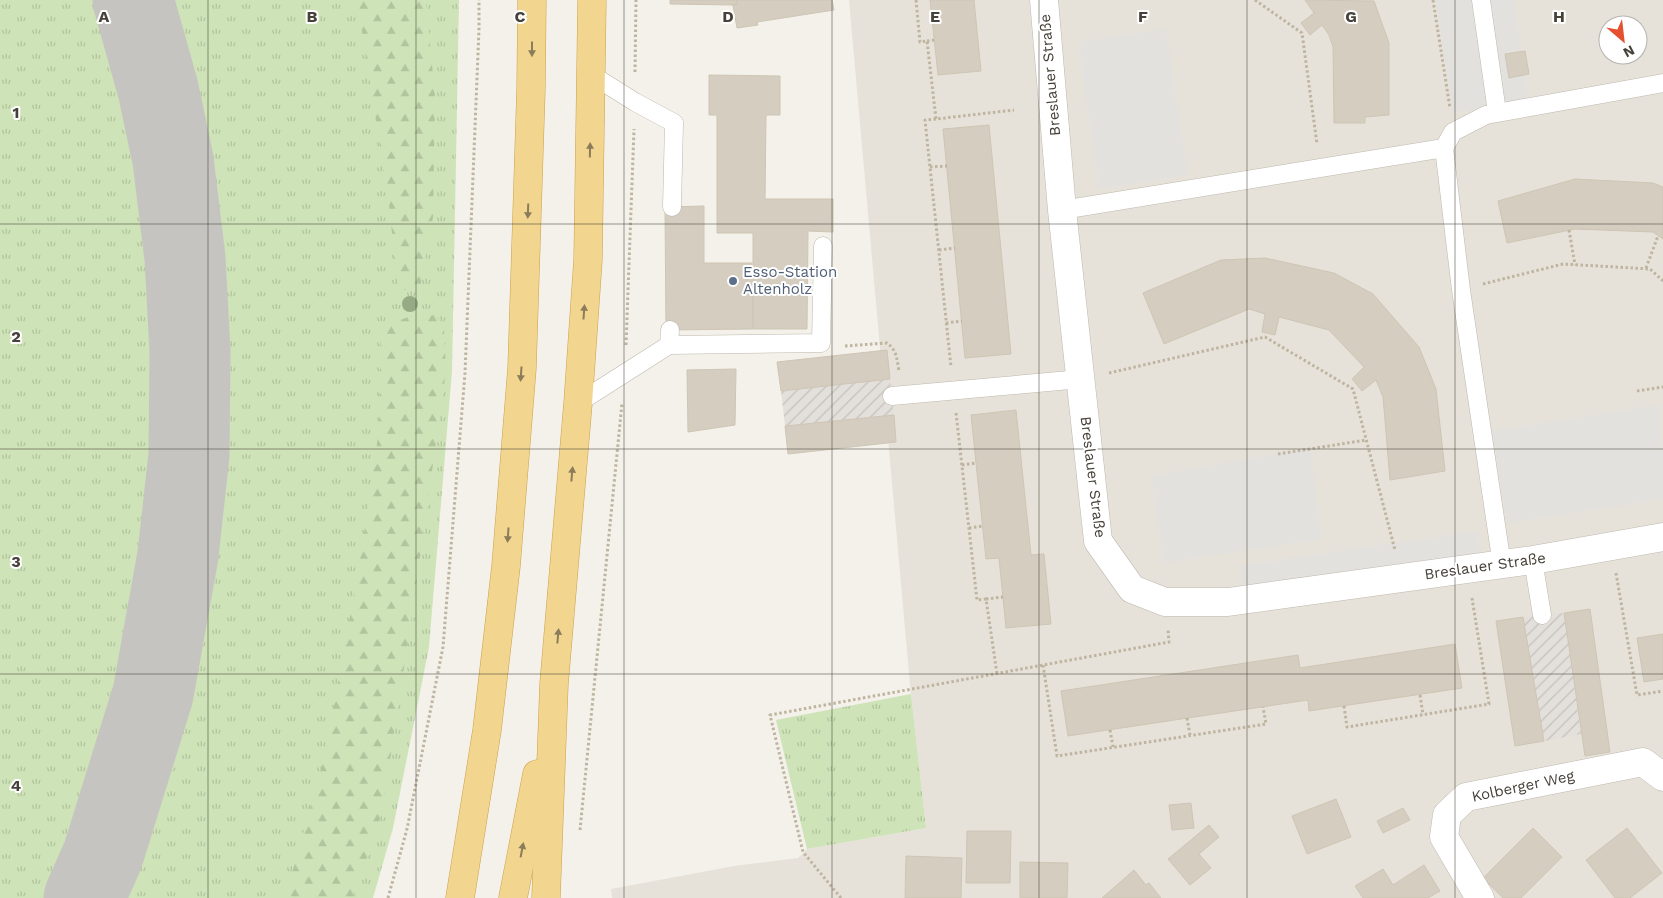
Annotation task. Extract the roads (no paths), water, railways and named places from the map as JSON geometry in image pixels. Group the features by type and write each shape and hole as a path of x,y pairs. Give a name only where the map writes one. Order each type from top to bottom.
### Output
{"highway":[{"path":"460,898 487,730 506,566 521,377 532,89 532,0"},
{"path":"546,898 554,684 588,260 592,0"},
{"path":"513,898 554,684"}],"street":[{"name":"Breslauer Straße","path":"1044,0 1062,210 1098,541 1132,588 1165,602 1228,602 1502,565 1663,537"},
{"name":"Kolberger Weg","path":"1480,898 1444,837 1447,816 1466,797 1643,762 1663,777"}],"lane":[{"path":"1481,0 1497,112"},
{"path":"592,75 635,102 674,123 672,207"},
{"path":"1502,565 1461,290 1444,148 1453,132 1486,115 1663,83"},
{"path":"1062,210 1444,148"},
{"path":"578,403 625,375 670,337 821,343 823,246"},
{"path":"897,395 1081,379"},
{"path":"1533,560 1542,615"}],"place":[{"name":"Esso-Station Altenholz","path":"733,281"}]}
